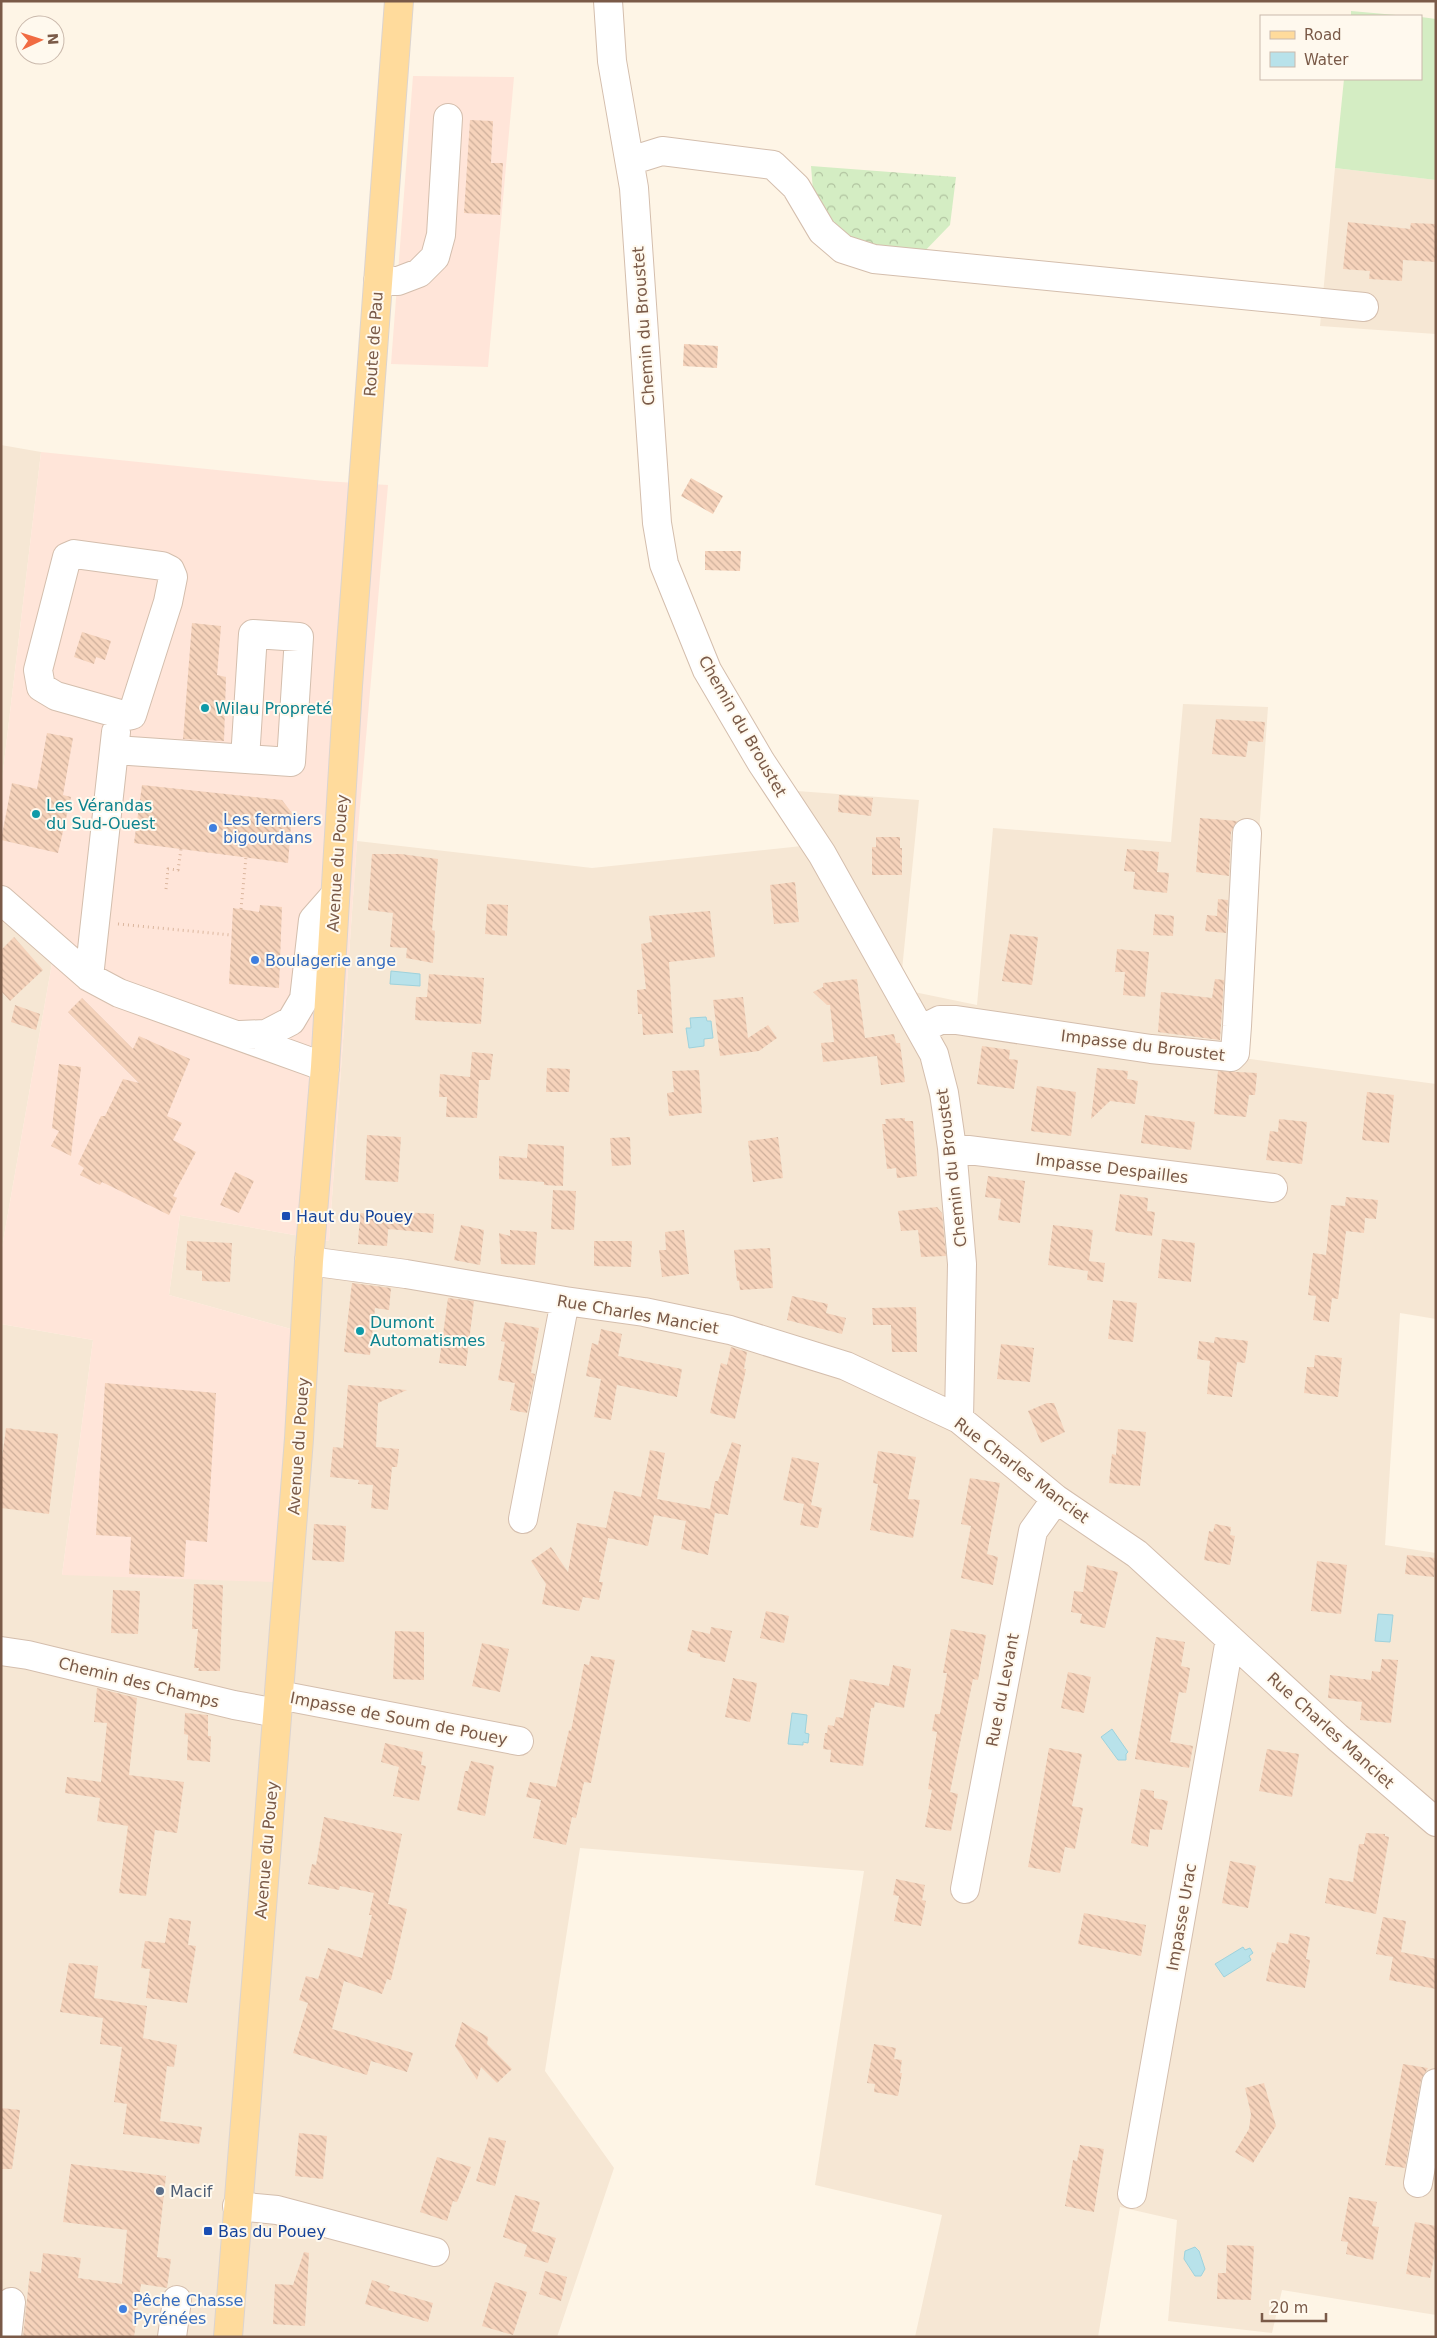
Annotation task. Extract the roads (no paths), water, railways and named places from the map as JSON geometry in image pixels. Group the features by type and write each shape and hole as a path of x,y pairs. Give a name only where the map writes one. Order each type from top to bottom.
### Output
{"main road":[{"name":"Route de Pau","path":"348,686 398,1"},
{"name":"Avenue du Pouey","path":"228,2337 299,1438 308,1261 324,1067 348,686"}],"street":[{"name":"Chemin du Broustet","path":"608,1 612,61 634,188 657,523 664,564 707,670 761,762 822,854 922,1029 934,1054 944,1093 952,1148 962,1264 959,1419"},
{"path":"378,281 398,281 419,273 435,257 441,235 448,118"},
{"path":"630,161 662,151 773,165 796,187 822,231 843,249 874,259 1364,307"},
{"path":"74,554 162,566 170,570 173,577 168,602 134,712 132,716 118,713 56,696 41,687 38,670 67,557 74,554"},
{"path":"89,976 118,713"},
{"path":"114,750 245,759"},
{"name":"Impasse du Broustet","path":"922,1029 940,1020 956,1020 1151,1049 1231,1057 1235,1053 1247,832"},
{"path":"238,1035 266,1034 291,1021 304,999 313,920 335,894"},
{"path":"1,900 89,976 119,993 324,1067"},
{"name":"Impasse Despailles","path":"952,1148 1272,1188"},
{"name":"Rue Charles Manciet","path":"308,1261 406,1274 565,1301 644,1312 730,1330 846,1366 959,1419 1056,1499 1137,1554 1336,1737 1436,1822"},
{"path":"523,1519 565,1301"},
{"name":"Rue du Levant","path":"965,1889 1033,1531 1056,1499"},
{"name":"Impasse Urac","path":"1132,2194 1230,1639"},
{"name":"Chemin des Champs","path":"1,1651 28,1655 234,1705 278,1704"},
{"name":"Impasse de Soum de Pouey","path":"278,1704 519,1741"},
{"path":"1418,2183 1436,2083"},
{"path":"237,2206 277,2210 436,2252"},
{"path":"172,2337 177,2300"},
{"path":"7,2337 11,2302"}],"water":[{"path":"391,971 420,974 420,986 390,984"},
{"path":"706,1017 707,1021 711,1021 713,1038 704,1039 704,1046 689,1048 686,1028 691,1028 690,1018"},
{"path":"1378,1614 1393,1615 1390,1642 1375,1641"},
{"path":"792,1713 807,1715 805,1733 809,1734 808,1743 803,1742 803,1745 788,1744"},
{"path":"1112,1729 1128,1752 1126,1760 1118,1760 1101,1737"},
{"path":"1243,1947 1245,1950 1250,1948 1253,1953 1249,1956 1251,1960 1224,1977 1215,1964"},
{"path":"1195,2247 1199,2251 1205,2269 1201,2276 1195,2276 1184,2259 1185,2251"}],"place":[{"name":"Wilau Propreté","path":"205,708"},
{"name":"Les Vérandas du Sud-Ouest","path":"36,814"},
{"name":"Les fermiers bigourdans","path":"213,828"},
{"name":"Boulagerie ange","path":"255,960"},
{"name":"Haut du Pouey","path":"286,1216"},
{"name":"Dumont Automatismes","path":"360,1331"},
{"name":"Macif","path":"160,2191"},
{"name":"Bas du Pouey","path":"208,2231"},
{"name":"Pêche Chasse Pyrénées","path":"123,2309"}]}
